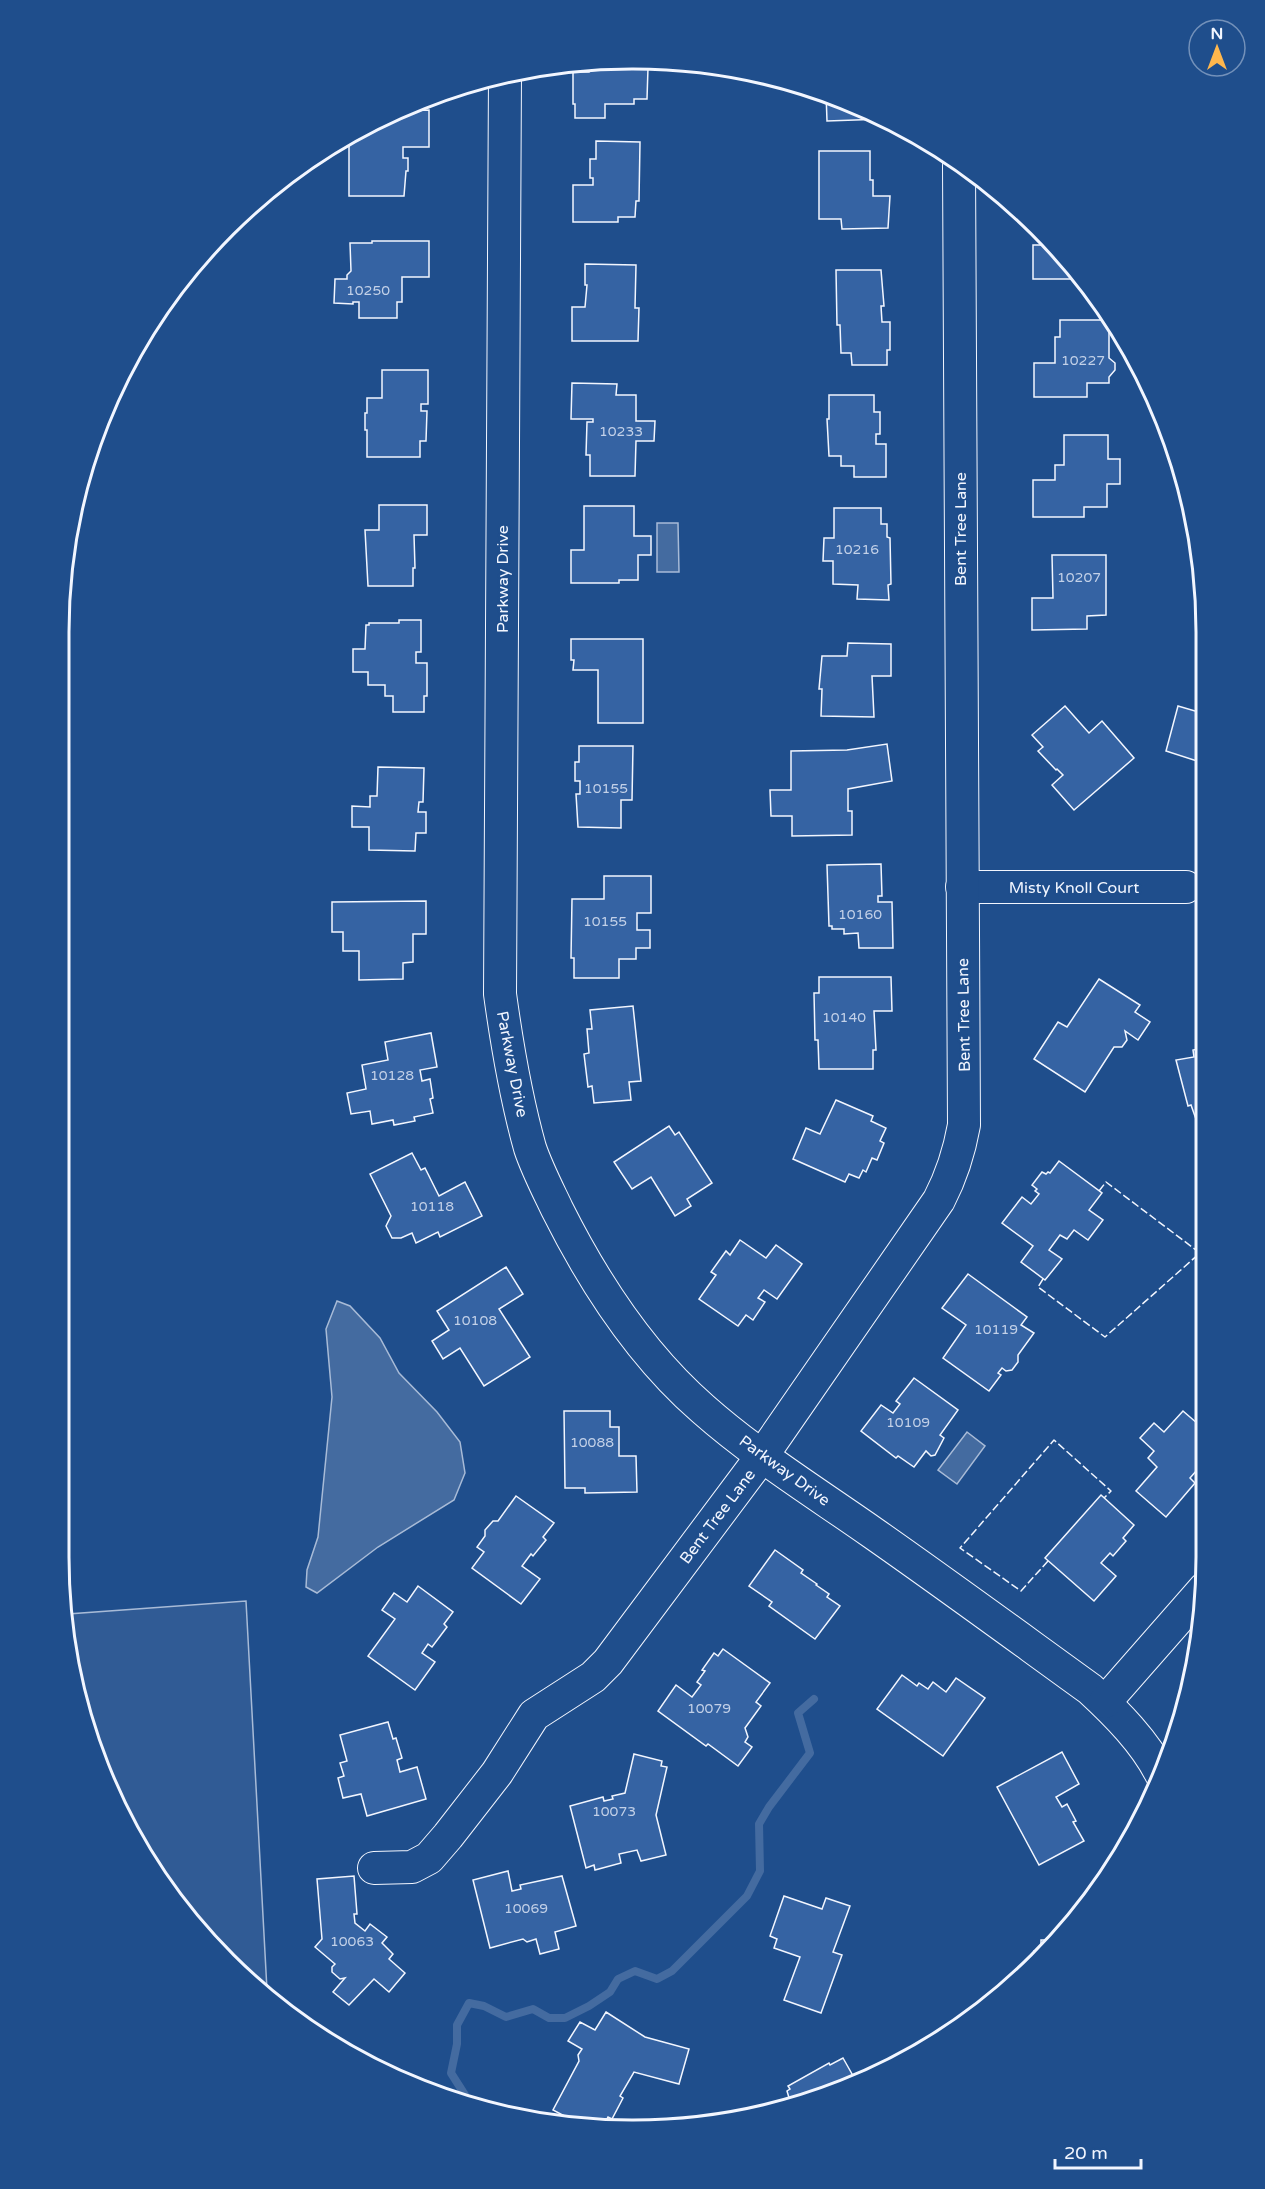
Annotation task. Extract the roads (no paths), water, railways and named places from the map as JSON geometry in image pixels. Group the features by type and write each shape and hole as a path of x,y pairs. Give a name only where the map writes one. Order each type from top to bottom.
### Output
{"street":[{"name":"Parkway Drive","path":"505,84 500,994 506,1043 531,1150 547,1189 579,1253 615,1310 661,1366 702,1408 762,1456 933,1575 1090,1689 1114,1711 1156,1764"},
{"name":"Bent Tree Lane","path":"374,1868 412,1867 429,1858 497,1773 534,1715 592,1677 608,1662 762,1456 939,1200 952,1174 960,1149 964,1125 959,173"},
{"name":"Misty Knoll Court","path":"962,887 1186,887"},
{"path":"1104,1702 1194,1600"}],"waterway":[{"path":"464,2094 451,2073 457,2044 457,2025 469,2003 484,2006 506,2017 533,2009 549,2018 565,2018 610,1992 618,1979 635,1971 657,1979 672,1971 747,1896 760,1871 759,1824 810,1753 798,1713 814,1699"}]}
